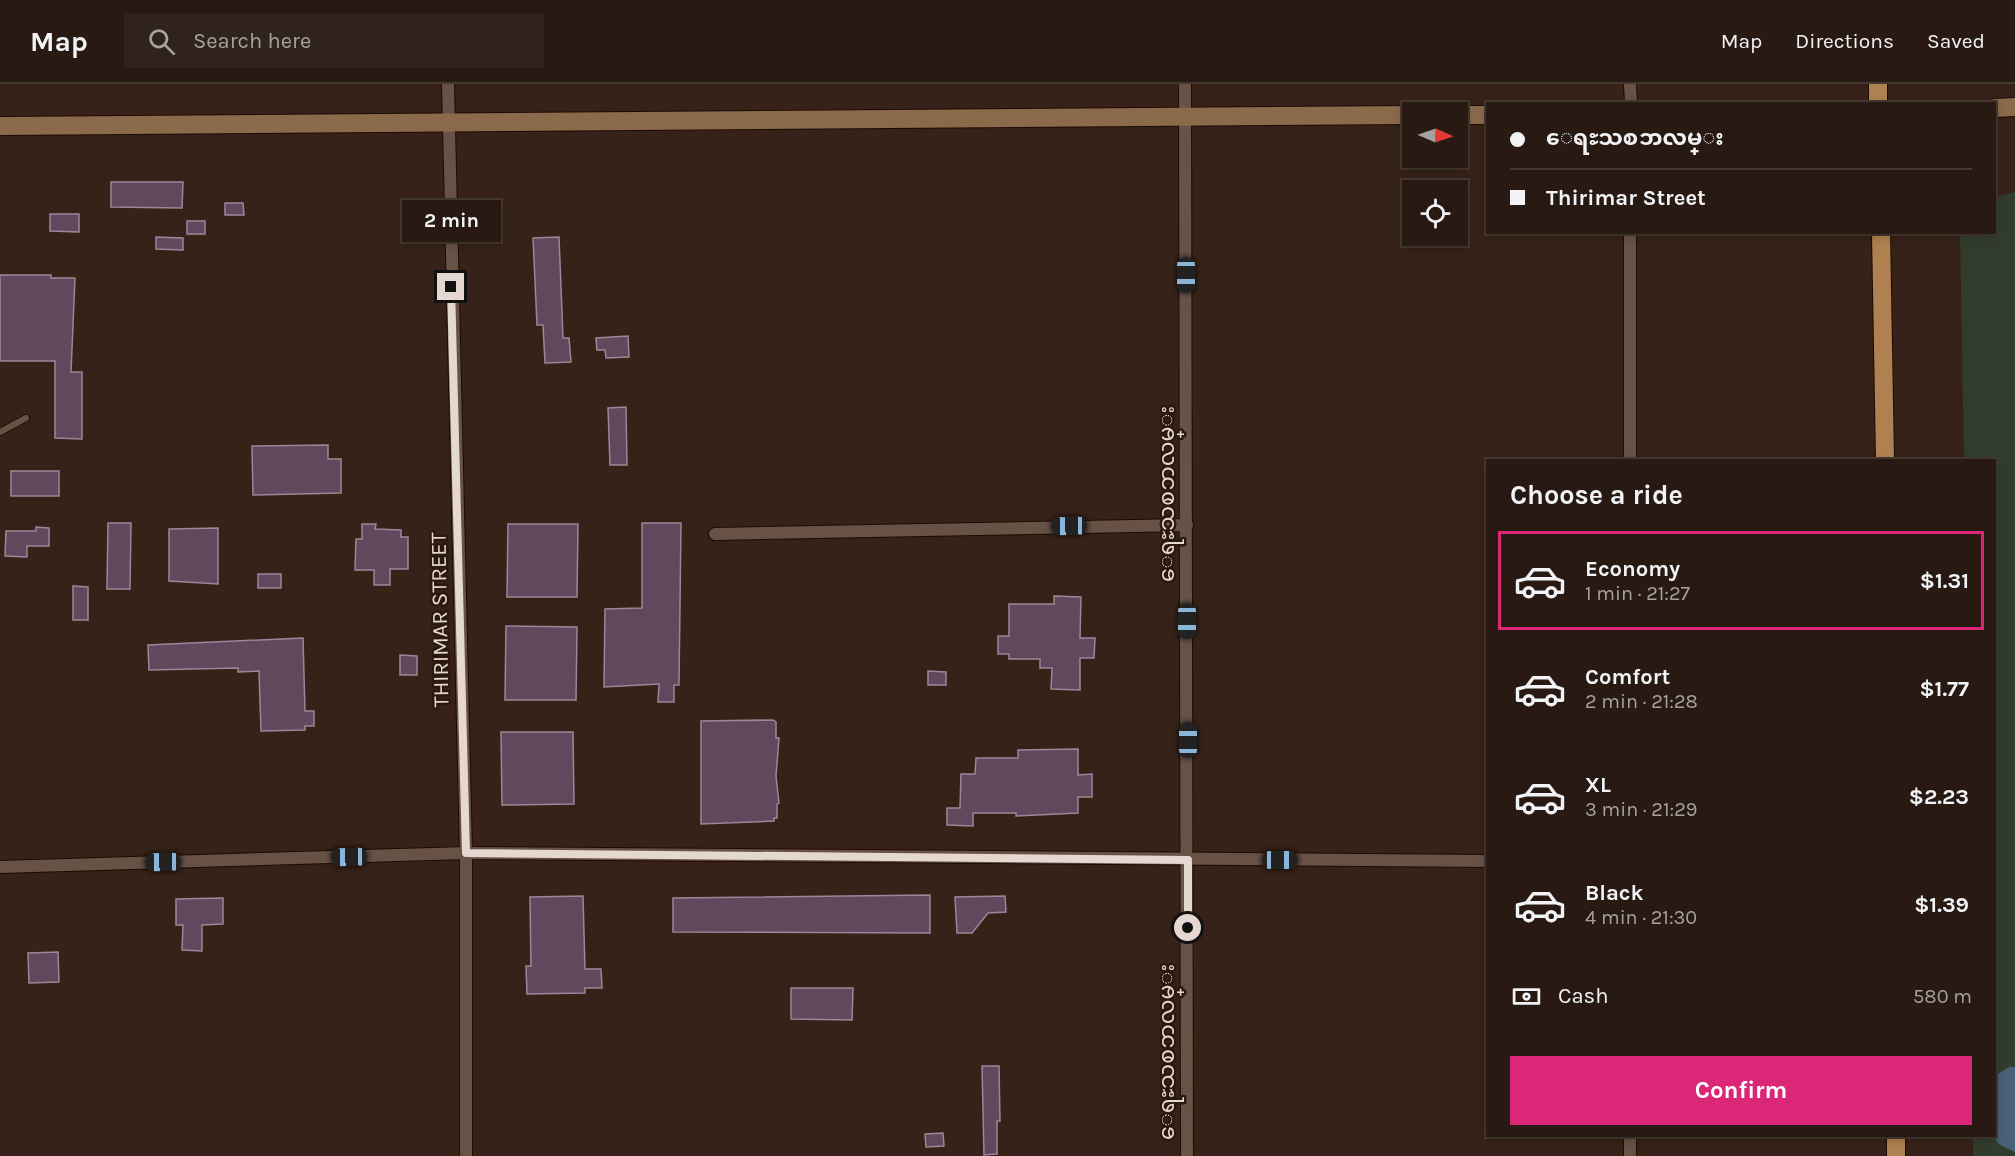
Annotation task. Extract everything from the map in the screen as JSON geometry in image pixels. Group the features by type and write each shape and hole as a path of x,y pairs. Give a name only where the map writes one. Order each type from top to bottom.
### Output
{"main road":[{"path":"1878,84 1878,102"},
{"path":"1881,234 1885,459"},
{"path":"1896,1137 1896,1156"}],"street":[{"name":"THIRIMAR STREET","path":"448,84 447,122 466,853 466,1156"},
{"name":"ေရႊသစၥာလမ္း","path":"1185,84 1187,1156"},
{"path":"1630,84 1630,102"},
{"path":"1996,108 2015,107"},
{"path":"0,126 1402,115"},
{"path":"1468,115 1486,115"},
{"path":"1630,234 1630,459"},
{"path":"715,534 1187,525"},
{"path":"0,867 466,853 1486,861"},
{"path":"1630,1137 1630,1156"}],"lane":[{"path":"0,432 26,418"}],"green space":[{"path":"2015,192 2015,1156 1973,1156 1973,1137 1996,1137 1996,459 1964,459 1960,234 1996,234 1996,197"}],"water":[{"path":"2009,1067 2015,1067 2015,1152 2000,1145 1994,1137 1996,1137 1996,1075"}],"building":[{"path":"111,182 183,182 182,208 111,207"},
{"path":"225,203 243,203 244,215 225,215"},
{"path":"50,214 79,214 79,232 50,231"},
{"path":"187,221 205,221 205,234 187,234"},
{"path":"156,237 183,238 183,250 156,249"},
{"path":"559,237 563,338 569,338 571,362 545,363 543,325 537,325 533,238"},
{"path":"0,275 51,275 51,278 75,278 71,372 82,372 82,439 55,438 55,361 0,361"},
{"path":"628,336 629,357 606,358 605,350 597,350 596,338"},
{"path":"626,407 627,465 610,465 608,408"},
{"path":"328,445 328,459 341,459 341,493 253,495 252,446"},
{"path":"11,471 59,471 59,496 11,496"},
{"path":"108,523 131,523 130,589 107,589"},
{"path":"642,523 681,523 679,685 674,685 674,702 658,702 659,684 604,687 605,609 642,608"},
{"path":"362,524 376,524 375,529 401,530 401,537 408,537 408,569 390,569 390,585 374,585 374,570 355,570 356,539 362,539"},
{"path":"508,524 578,524 577,597 507,597"},
{"path":"36,527 49,528 49,546 27,546 27,557 5,556 6,531 36,531"},
{"path":"218,528 218,584 169,581 169,529"},
{"path":"258,574 281,574 281,588 258,588"},
{"path":"73,586 88,587 88,620 73,620"},
{"path":"1054,596 1081,597 1080,638 1095,638 1094,658 1080,658 1080,690 1051,689 1052,668 1040,668 1040,659 1009,659 1009,654 998,654 998,636 1009,636 1009,604 1054,604"},
{"path":"506,626 577,627 576,700 505,700"},
{"path":"303,638 305,711 314,711 314,726 305,726 305,730 261,731 259,671 238,672 238,668 149,670 148,645"},
{"path":"400,655 417,656 417,675 400,675"},
{"path":"928,671 946,672 946,685 928,685"},
{"path":"773,720 776,722 776,738 779,738 776,776 779,803 777,804 777,818 774,818 774,821 701,824 701,721"},
{"path":"501,732 573,732 574,804 502,805"},
{"path":"1078,749 1078,775 1092,774 1092,797 1078,797 1078,813 1016,816 1016,813 973,813 973,826 947,825 947,808 960,808 961,774 975,774 976,758 1018,758 1018,750"},
{"path":"930,895 930,933 673,932 673,898"},
{"path":"583,896 585,969 601,969 602,988 585,988 585,993 527,994 526,966 531,966 530,897"},
{"path":"1005,896 1006,912 988,913 972,933 957,933 955,897"},
{"path":"223,898 223,924 202,925 202,951 182,950 183,925 176,925 176,899"},
{"path":"58,952 59,982 29,983 28,953"},
{"path":"791,988 853,988 852,1020 791,1019"},
{"path":"982,1066 999,1066 1000,1121 997,1121 997,1154 984,1155"},
{"path":"943,1133 944,1146 926,1147 925,1134"}],"route":[{"path":"451,287 466,853 1188,860 1188,928"}]}
